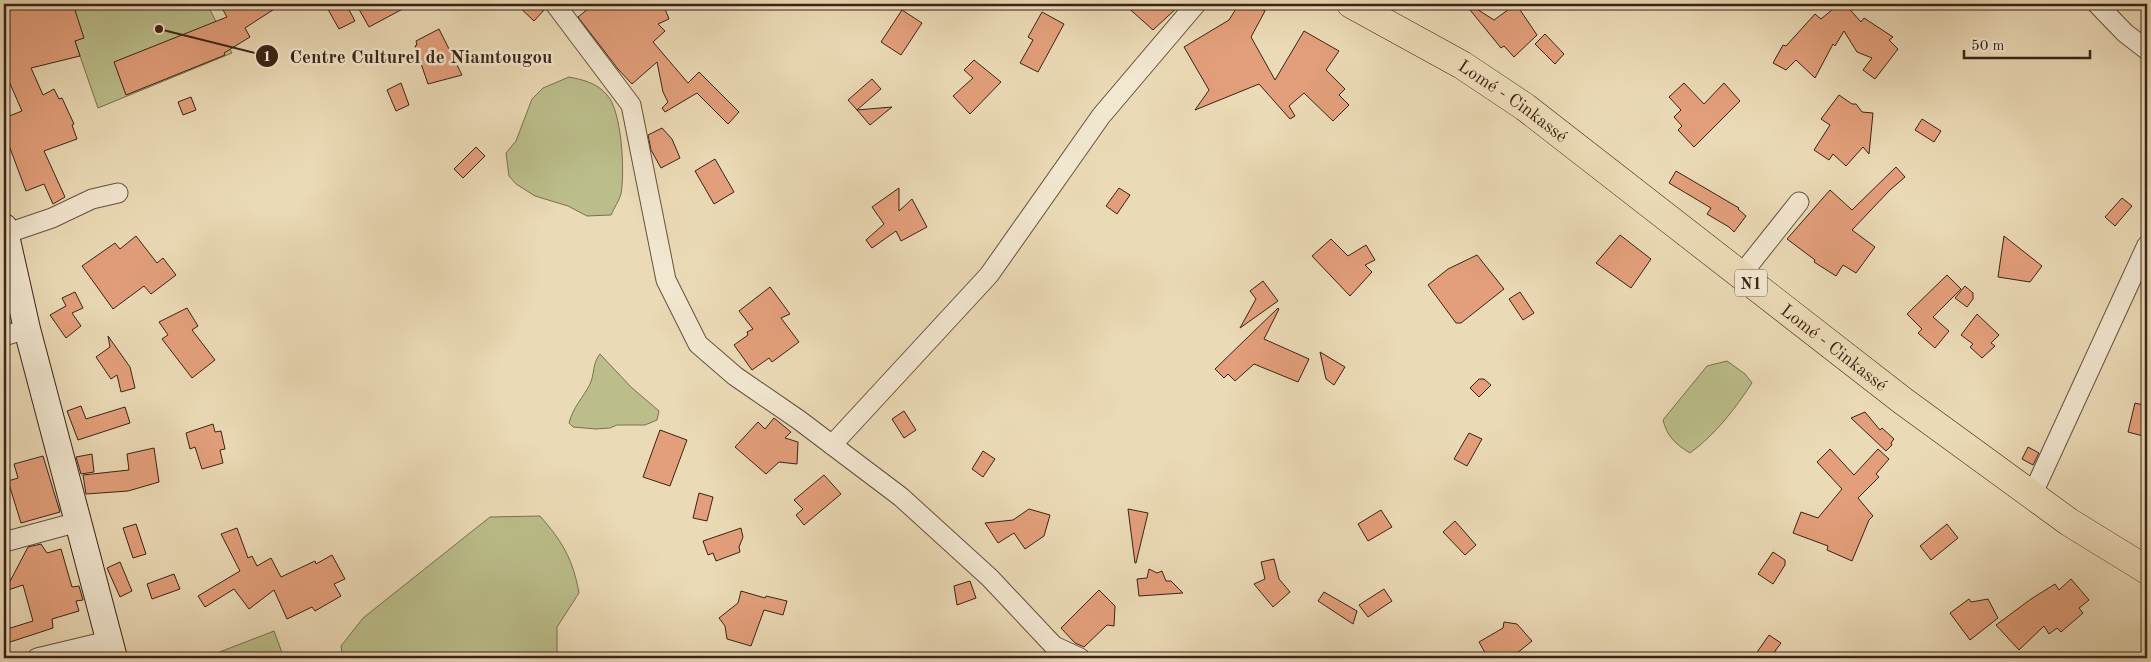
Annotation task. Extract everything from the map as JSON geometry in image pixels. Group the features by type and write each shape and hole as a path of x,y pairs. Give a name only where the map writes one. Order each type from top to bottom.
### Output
{"highway":[{"name":"Lomé - Cinkassé","path":"1351,4 1462,65 1524,107 1903,401 2070,522 2147,570"}],"main road":[{"path":"5,231 16,332 78,522 111,650"}],"street":[{"path":"555,4 631,105 666,280 698,344 736,376 901,497 1004,592 1054,646 1080,658"},
{"path":"832,445 989,275 1101,116 1196,4"},
{"path":"2097,4 2125,33 2147,50"},
{"path":"5,231 52,218 92,199 118,194"},
{"path":"1741,275 1799,202"},
{"path":"2032,495 2147,245"},
{"path":"4,542 78,522"},
{"path":"37,658 111,650"}],"green space":[{"path":"62,4 207,4 232,53 98,108"},
{"path":"569,77 585,81 599,88 607,95 616,114 621,142 623,172 621,194 611,215 587,216 568,206 535,196 516,184 509,176 506,153 516,141 532,99 543,88"},
{"path":"600,354 631,387 659,411 657,420 645,425 617,425 610,428 596,429 573,427 569,423 590,384 596,361"},
{"path":"1727,361 1745,374 1752,383 1724,421 1690,453 1672,439 1663,420 1707,366"},
{"path":"540,516 566,551 577,581 579,593 557,627 557,658 343,658 341,646 363,618 490,517"},
{"path":"274,631 284,658 204,658"}],"building":[{"path":"4,4 73,4 84,38 75,41 80,56 31,68 43,95 54,89 59,99 62,98 74,124 72,125 77,139 44,151 65,197 53,204 44,184 26,191 4,132 4,118 22,111 4,70"},
{"path":"234,4 282,4 245,28 250,37 224,53 225,55 126,95 114,62 227,17 223,10"},
{"path":"325,4 346,4 355,21 339,29"},
{"path":"356,4 412,4 369,27"},
{"path":"516,4 544,4 545,9 534,21"},
{"path":"594,4 663,4 669,19 658,24 665,31 653,42 688,83 699,72 739,112 728,124 697,93 665,112 662,108 668,102 663,92 657,62 632,84 578,17"},
{"path":"1124,4 1181,4 1153,30"},
{"path":"1239,4 1252,4 1265,11 1251,37 1275,80 1304,31 1339,51 1326,70 1345,89 1339,95 1349,105 1333,121 1304,93 1289,106 1295,116 1290,119 1259,84 1195,110 1209,90 1184,47 1229,20"},
{"path":"1469,4 1494,20 1516,4 1537,35 1514,57 1504,46 1501,48 1466,5"},
{"path":"1839,4 1845,4 1861,22 1864,18 1893,37 1889,40 1898,49 1875,79 1863,70 1872,58 1857,52 1844,31 1835,46 1833,44 1815,78 1796,60 1786,70 1773,63 1783,45 1786,46 1815,14 1821,19"},
{"path":"902,10 922,23 901,55 881,42"},
{"path":"1042,12 1064,24 1038,72 1020,63 1033,40 1028,37"},
{"path":"439,29 462,75 428,84 415,46 417,45 416,41"},
{"path":"1545,34 1564,54 1555,64 1535,44"},
{"path":"974,60 1001,82 970,114 953,96 973,78 964,70"},
{"path":"872,79 881,89 857,110 848,100"},
{"path":"401,83 409,105 396,111 387,90"},
{"path":"1684,83 1704,104 1724,83 1740,101 1694,147 1678,130 1682,126 1674,117 1681,110 1669,97"},
{"path":"1839,95 1852,104 1856,104 1862,112 1873,113 1869,154 1863,147 1846,166 1833,154 1829,160 1814,150 1830,125 1821,119"},
{"path":"191,97 196,110 183,115 178,102"},
{"path":"892,107 870,125 857,110"},
{"path":"1922,119 1941,131 1934,142 1915,130"},
{"path":"662,128 672,139 680,158 661,168 651,150 648,135"},
{"path":"476,147 485,156 463,178 454,169"},
{"path":"715,159 734,192 714,204 695,171"},
{"path":"1896,167 1905,177 1852,230 1875,247 1856,273 1843,265 1836,276 1814,262 1815,260 1787,239 1830,190 1852,210"},
{"path":"1676,171 1739,208 1746,216 1734,232 1707,214 1711,208 1669,183"},
{"path":"899,188 899,211 912,199 927,227 901,241 896,231 872,248 866,240 884,224 872,207"},
{"path":"1119,188 1130,195 1117,214 1106,206"},
{"path":"2122,198 2132,206 2115,226 2105,217"},
{"path":"1620,235 1651,259 1631,288 1596,263"},
{"path":"136,236 157,263 163,258 176,275 151,294 144,286 113,309 82,266 115,243 120,249"},
{"path":"2004,236 2042,266 2030,282 1998,277"},
{"path":"1331,239 1348,256 1366,245 1375,260 1365,265 1372,272 1350,296 1312,256"},
{"path":"1477,255 1504,289 1461,323 1456,323 1428,285 1448,269"},
{"path":"1947,275 1961,289 1933,317 1949,331 1935,348 1918,333 1922,329 1907,314"},
{"path":"1263,281 1278,301 1240,328 1256,299 1250,291"},
{"path":"1965,286 1973,293 1973,299 1967,307 1955,298"},
{"path":"770,287 790,314 781,318 799,342 772,362 769,358 752,370 734,345 748,335 747,332 753,329 739,311"},
{"path":"75,292 83,308 72,313 81,326 66,338 50,315 66,306 62,298"},
{"path":"1520,292 1534,313 1523,320 1509,299"},
{"path":"187,308 198,326 192,330 215,360 192,378 162,339 168,335 159,322"},
{"path":"1278,308 1264,339 1309,359 1298,382 1254,364 1235,381 1228,374 1224,378 1215,369"},
{"path":"1977,314 1999,335 1991,343 1995,346 1982,358 1970,347 1973,344 1961,335"},
{"path":"108,336 130,367 135,388 121,392 117,375 111,379 96,357 110,347"},
{"path":"1320,352 1345,367 1334,385 1326,379"},
{"path":"1479,379 1484,379 1491,385 1479,397 1470,388"},
{"path":"2135,403 2147,406 2147,420 2143,436 2128,432"},
{"path":"81,406 86,419 125,407 130,423 78,440 67,411"},
{"path":"904,411 916,430 904,438 892,419"},
{"path":"1865,412 1880,430 1882,428 1894,439 1891,443 1892,445 1886,451 1851,418"},
{"path":"774,418 791,432 785,438 798,442 797,464 779,462 766,474 735,447 758,422 765,429"},
{"path":"213,424 215,432 221,431 225,449 220,450 223,463 202,469 195,447 190,449 186,433"},
{"path":"660,430 687,440 670,486 643,477"},
{"path":"1469,433 1482,439 1467,466 1454,459"},
{"path":"2028,447 2039,453 2033,465 2022,459"},
{"path":"154,448 159,482 128,491 86,494 83,475 129,470 127,454"},
{"path":"1830,449 1854,475 1878,449 1889,459 1876,474 1879,477 1858,498 1873,516 1869,520 1852,561 1827,550 1828,546 1793,533 1801,512 1818,518 1842,489 1817,462"},
{"path":"983,451 995,459 983,477 972,469"},
{"path":"92,454 94,472 81,474 76,457"},
{"path":"43,456 60,512 21,523 8,481 18,478 14,464"},
{"path":"824,475 841,494 804,525 796,515 803,509 794,500"},
{"path":"699,493 713,497 707,521 693,518"},
{"path":"1029,509 1050,515 1044,536 1025,549 1014,533 998,543 985,523 1013,520"},
{"path":"1128,509 1148,513 1136,563 1135,563"},
{"path":"1381,510 1392,527 1368,541 1358,524"},
{"path":"1455,521 1476,545 1465,555 1443,532"},
{"path":"136,524 146,554 133,558 123,528"},
{"path":"1947,524 1958,538 1931,560 1920,546"},
{"path":"237,528 248,558 252,556 257,566 271,558 281,577 315,561 316,564 332,555 345,579 334,584 341,596 315,611 312,607 287,619 274,590 249,609 234,589 205,607 198,596 240,571 221,534"},
{"path":"741,528 743,537 739,547 740,552 716,561 713,553 708,555 703,541"},
{"path":"41,544 47,553 61,549 72,587 79,586 83,600 76,601 79,611 52,619 53,628 4,644 4,630 33,621 23,585 5,591 28,547"},
{"path":"1773,552 1785,560 1785,565 1773,584 1758,574"},
{"path":"1274,559 1279,579 1290,592 1273,607 1254,584 1265,579 1261,562"},
{"path":"120,562 132,591 120,597 107,568"},
{"path":"1149,569 1157,573 1162,571 1166,581 1171,581 1183,593 1139,596 1137,579 1147,578"},
{"path":"174,574 180,589 152,599 147,584"},
{"path":"2071,579 2089,600 2079,608 2083,613 2061,632 2057,628 2049,634 2044,626 2019,650 1996,625 2055,584 2059,590"},
{"path":"970,581 976,598 957,605 954,586"},
{"path":"1384,589 1392,601 1368,617 1359,605"},
{"path":"1099,590 1115,606 1114,626 1107,625 1084,647 1075,643 1061,628"},
{"path":"741,591 765,598 766,596 787,601 783,615 764,610 751,646 727,639 725,626 719,618 738,603"},
{"path":"1324,592 1357,611 1353,624 1318,601"},
{"path":"1969,599 1971,602 1988,599 1998,618 1970,640 1950,613"},
{"path":"1504,622 1517,624 1532,641 1511,658 1488,658 1479,642 1503,628"},
{"path":"1769,635 1781,643 1770,658 1753,658"}],"place":[{"name":"Centre Culturel de Niamtougou","path":"159,29"}]}
